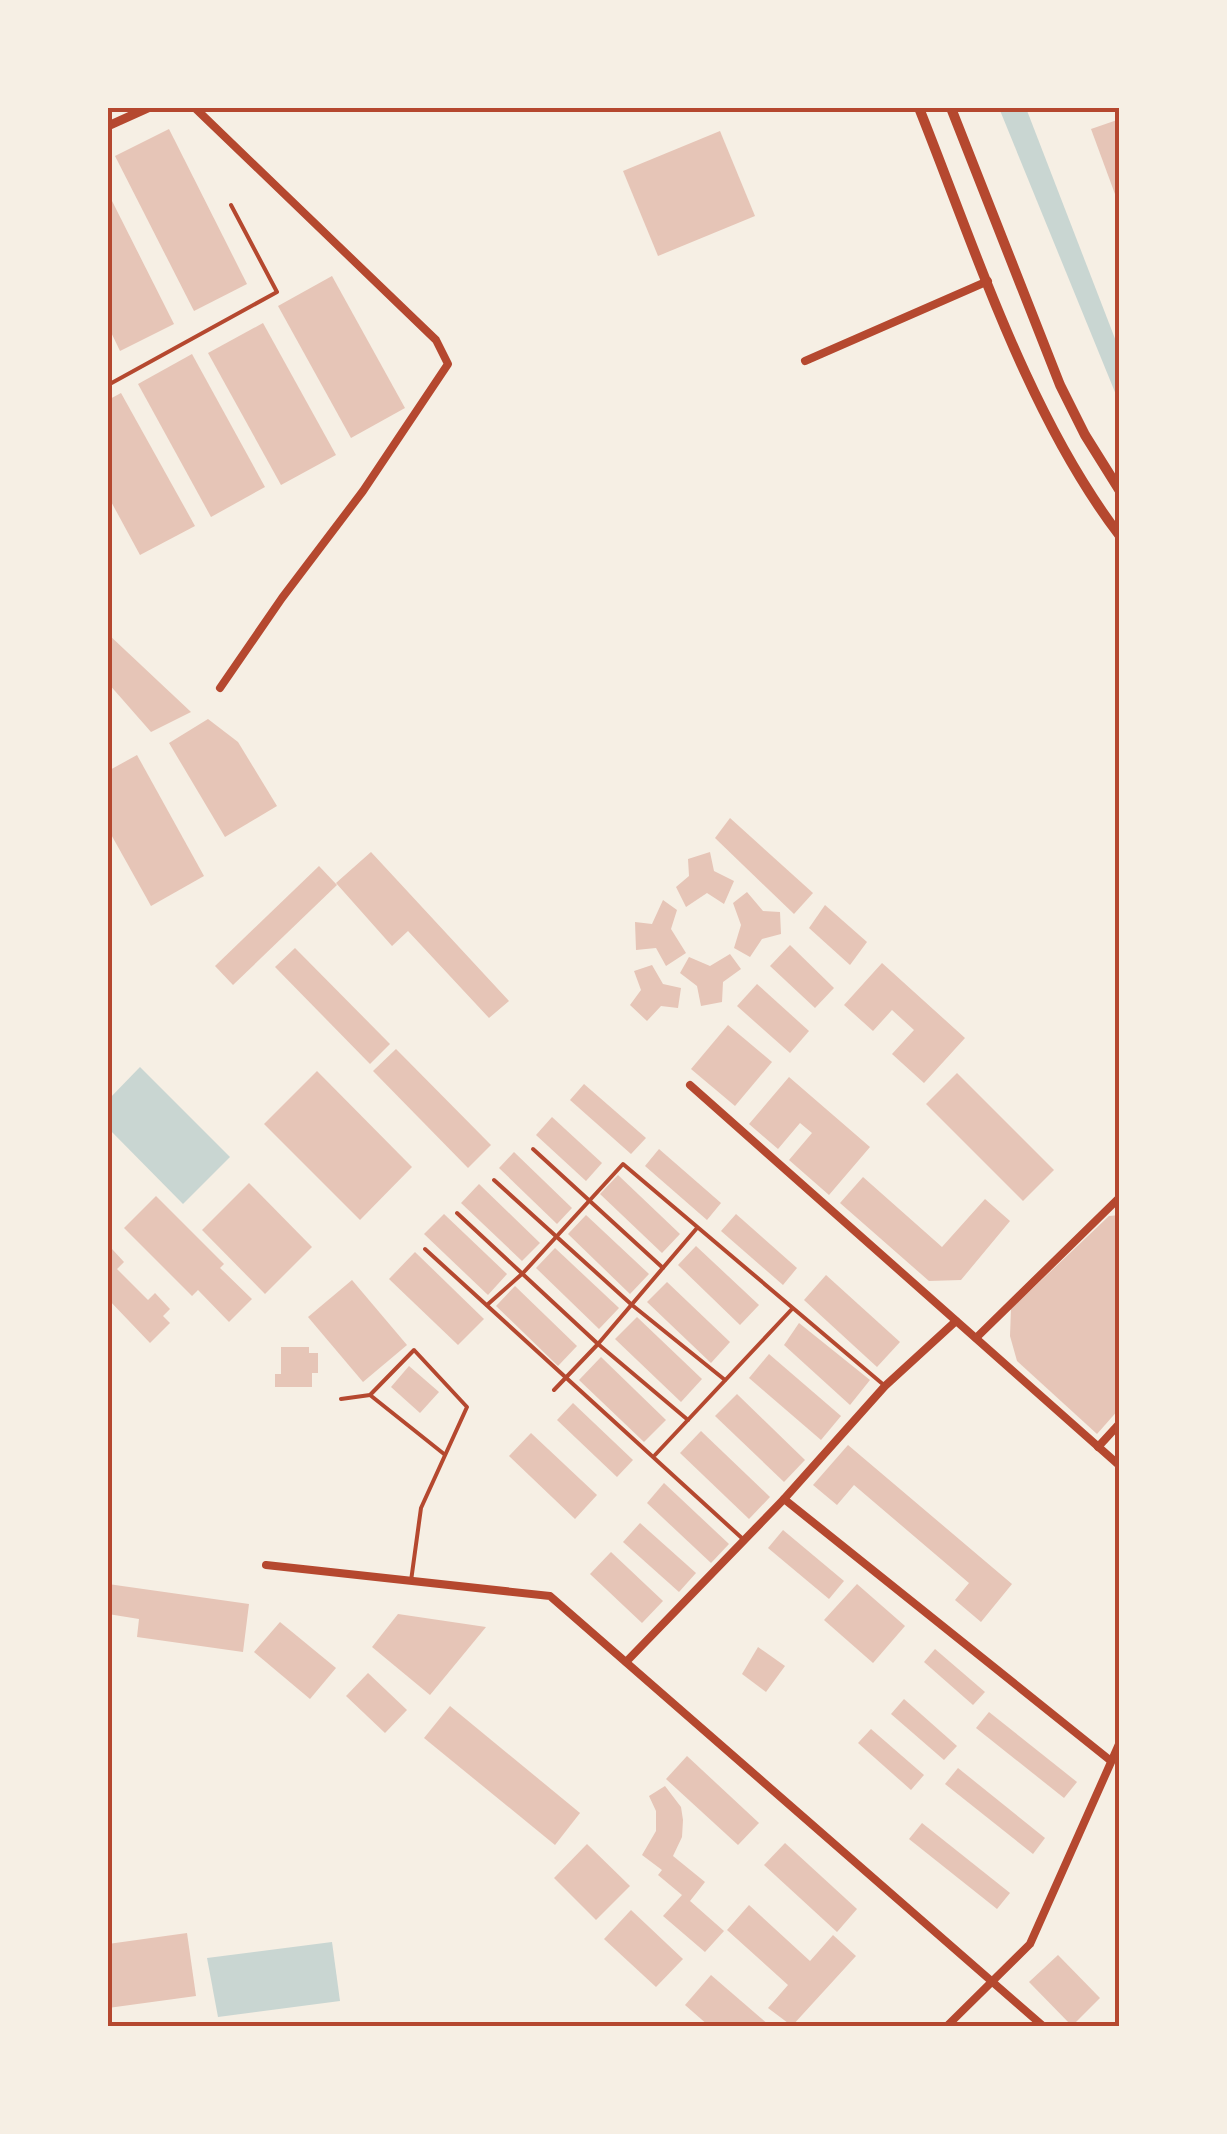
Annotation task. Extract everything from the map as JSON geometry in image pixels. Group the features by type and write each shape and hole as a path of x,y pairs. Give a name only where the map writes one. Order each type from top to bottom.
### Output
{"main road":[{"path":"918,108 1033,390 1067,458 1120,536"},
{"path":"952,108 1060,385 1120,491"}],"street":[{"path":"108,126 148,108"},
{"path":"195,108 436,340 448,364 373,476 220,688"},
{"path":"804,361 988,281"},
{"path":"690,1085 1120,1466"},
{"path":"976,1338 1120,1196"},
{"path":"626,1662 784,1499 886,1386 956,1321"},
{"path":"1098,1447 1120,1424"},
{"path":"784,1499 1111,1761"},
{"path":"266,1565 550,1596 1043,2026"},
{"path":"946,2026 1030,1944 1120,1742"}],"lane":[{"path":"108,385 276,292 231,206"},
{"path":"532,1149 663,1268"},
{"path":"487,1304 523,1273 622,1164 886,1386"},
{"path":"494,1180 632,1305 725,1380"},
{"path":"457,1213 598,1344 688,1420"},
{"path":"554,1390 697,1228"},
{"path":"426,1249 744,1540"},
{"path":"654,1456 792,1309"},
{"path":"342,1400 370,1395 414,1350 467,1407 421,1508 410,1581"},
{"path":"370,1395 445,1454"}],"shaded area":[{"path":"999,108 1026,108 1119,349 1119,402"},
{"path":"140,1067 230,1157 183,1204 108,1128 108,1100"},
{"path":"332,1942 340,2001 218,2017 207,1958"}],"building":[{"path":"1120,119 1120,205 1119,205 1091,129"},
{"path":"169,129 247,284 194,311 115,156"},
{"path":"720,131 755,216 658,256 623,171"},
{"path":"108,193 174,324 120,351 108,326"},
{"path":"332,276 405,408 351,438 278,306"},
{"path":"263,323 336,455 281,485 208,353"},
{"path":"192,354 265,487 211,517 138,384"},
{"path":"121,393 195,526 140,555 108,496 108,400"},
{"path":"108,634 191,712 151,732 108,683"},
{"path":"208,719 238,742 277,806 225,837 169,743"},
{"path":"137,755 204,876 151,906 108,829 108,771"},
{"path":"730,818 813,893 794,914 715,838"},
{"path":"371,852 509,1001 489,1018 408,931 392,946 336,883"},
{"path":"710,852 714,871 734,881 724,904 707,893 686,907 676,887 689,876 688,859"},
{"path":"319,866 337,885 233,985 215,966"},
{"path":"747,892 763,911 780,912 781,934 762,939 750,957 734,948 741,925 733,903"},
{"path":"663,900 677,910 671,929 686,953 666,966 656,948 636,950 635,922 652,924"},
{"path":"825,905 867,942 850,965 809,928"},
{"path":"790,945 834,988 815,1008 770,966"},
{"path":"295,948 390,1044 370,1064 275,967"},
{"path":"730,954 741,969 723,982 722,1002 701,1006 697,986 680,973 689,957 710,966"},
{"path":"882,963 965,1038 924,1083 892,1054 914,1030 892,1010 873,1031 844,1005"},
{"path":"652,965 663,984 681,988 678,1008 661,1006 647,1021 630,1005 641,990 634,971"},
{"path":"757,984 809,1031 790,1053 737,1006"},
{"path":"728,1025 772,1062 735,1106 691,1069"},
{"path":"396,1049 491,1145 468,1168 373,1071"},
{"path":"317,1071 412,1167 360,1220 264,1124"},
{"path":"957,1073 1054,1170 1023,1201 926,1104"},
{"path":"789,1077 870,1147 829,1195 789,1160 812,1133 800,1123 778,1149 749,1124"},
{"path":"584,1084 646,1138 631,1154 570,1100"},
{"path":"552,1117 602,1163 586,1181 536,1135"},
{"path":"659,1149 721,1203 707,1220 645,1166"},
{"path":"514,1152 572,1208 557,1224 499,1168"},
{"path":"618,1175 680,1234 662,1253 600,1194"},
{"path":"863,1177 942,1247 985,1199 1010,1221 961,1280 929,1281 840,1203"},
{"path":"249,1183 312,1247 265,1294 202,1230"},
{"path":"479,1184 540,1243 522,1261 461,1203"},
{"path":"156,1196 224,1264 220,1268 252,1299 229,1322 198,1290 192,1296 124,1228"},
{"path":"444,1214 507,1274 488,1295 424,1234"},
{"path":"736,1214 797,1268 783,1285 721,1231"},
{"path":"586,1215 649,1274 630,1294 568,1234"},
{"path":"1120,1215 1120,1408 1097,1434 1017,1361 1010,1336 1011,1309 1109,1216"},
{"path":"696,1246 759,1305 740,1325 678,1265"},
{"path":"555,1248 619,1308 599,1329 536,1268"},
{"path":"112,1249 124,1262 117,1269 148,1300 155,1293 170,1309 163,1316 170,1323 150,1343 108,1299 108,1253"},
{"path":"415,1252 484,1319 458,1345 389,1279"},
{"path":"826,1275 900,1342 877,1367 804,1300"},
{"path":"352,1280 407,1345 363,1382 308,1317"},
{"path":"667,1282 730,1342 711,1363 647,1302"},
{"path":"515,1286 577,1346 558,1366 496,1306"},
{"path":"637,1317 702,1379 681,1402 615,1339"},
{"path":"799,1323 870,1380 850,1405 784,1345"},
{"path":"281,1347 309,1347 309,1353 318,1353 318,1373 312,1373 312,1387 275,1387 275,1374 281,1374"},
{"path":"769,1354 841,1416 821,1440 749,1378"},
{"path":"601,1357 666,1420 644,1442 579,1380"},
{"path":"409,1366 439,1392 420,1413 391,1387"},
{"path":"737,1394 805,1460 784,1482 715,1416"},
{"path":"573,1403 633,1460 617,1477 557,1420"},
{"path":"701,1431 770,1497 749,1519 680,1453"},
{"path":"531,1433 597,1495 575,1519 509,1456"},
{"path":"848,1445 1012,1584 981,1622 955,1600 969,1583 854,1485 837,1505 813,1485"},
{"path":"664,1483 729,1544 711,1563 647,1503"},
{"path":"640,1523 696,1573 679,1592 623,1542"},
{"path":"783,1530 844,1581 829,1599 768,1548"},
{"path":"611,1552 663,1601 642,1623 590,1574"},
{"path":"108,1584 249,1604 243,1652 137,1637 139,1619 108,1614"},
{"path":"857,1584 905,1626 873,1663 824,1620"},
{"path":"398,1614 486,1627 430,1695 372,1647"},
{"path":"280,1622 336,1668 310,1699 254,1652"},
{"path":"758,1647 785,1666 766,1692 742,1674"},
{"path":"935,1649 985,1692 973,1705 924,1662"},
{"path":"368,1673 407,1710 385,1733 346,1696"},
{"path":"904,1699 957,1746 944,1760 891,1714"},
{"path":"450,1706 580,1813 555,1845 424,1738"},
{"path":"989,1712 1077,1782 1064,1798 976,1728"},
{"path":"871,1729 924,1775 911,1790 858,1743"},
{"path":"687,1756 759,1823 738,1845 666,1779"},
{"path":"958,1768 1045,1838 1033,1854 945,1784"},
{"path":"665,1786 681,1807 683,1820 682,1837 673,1856 705,1882 690,1901 724,1931 705,1952 663,1916 682,1895 658,1875 662,1870 642,1855 656,1831 656,1811 649,1796"},
{"path":"922,1823 1010,1893 997,1909 909,1839"},
{"path":"785,1843 857,1909 837,1932 764,1865"},
{"path":"587,1844 630,1886 596,1920 554,1878"},
{"path":"749,1905 810,1961 833,1935 856,1956 792,2026 768,2008 788,1985 727,1930"},
{"path":"631,1910 683,1959 656,1987 604,1939"},
{"path":"187,1933 196,1996 108,2008 108,1944"},
{"path":"1058,1955 1100,1998 1072,2026 1029,1982"},
{"path":"711,1975 770,2026 709,2026 685,2005"}]}
